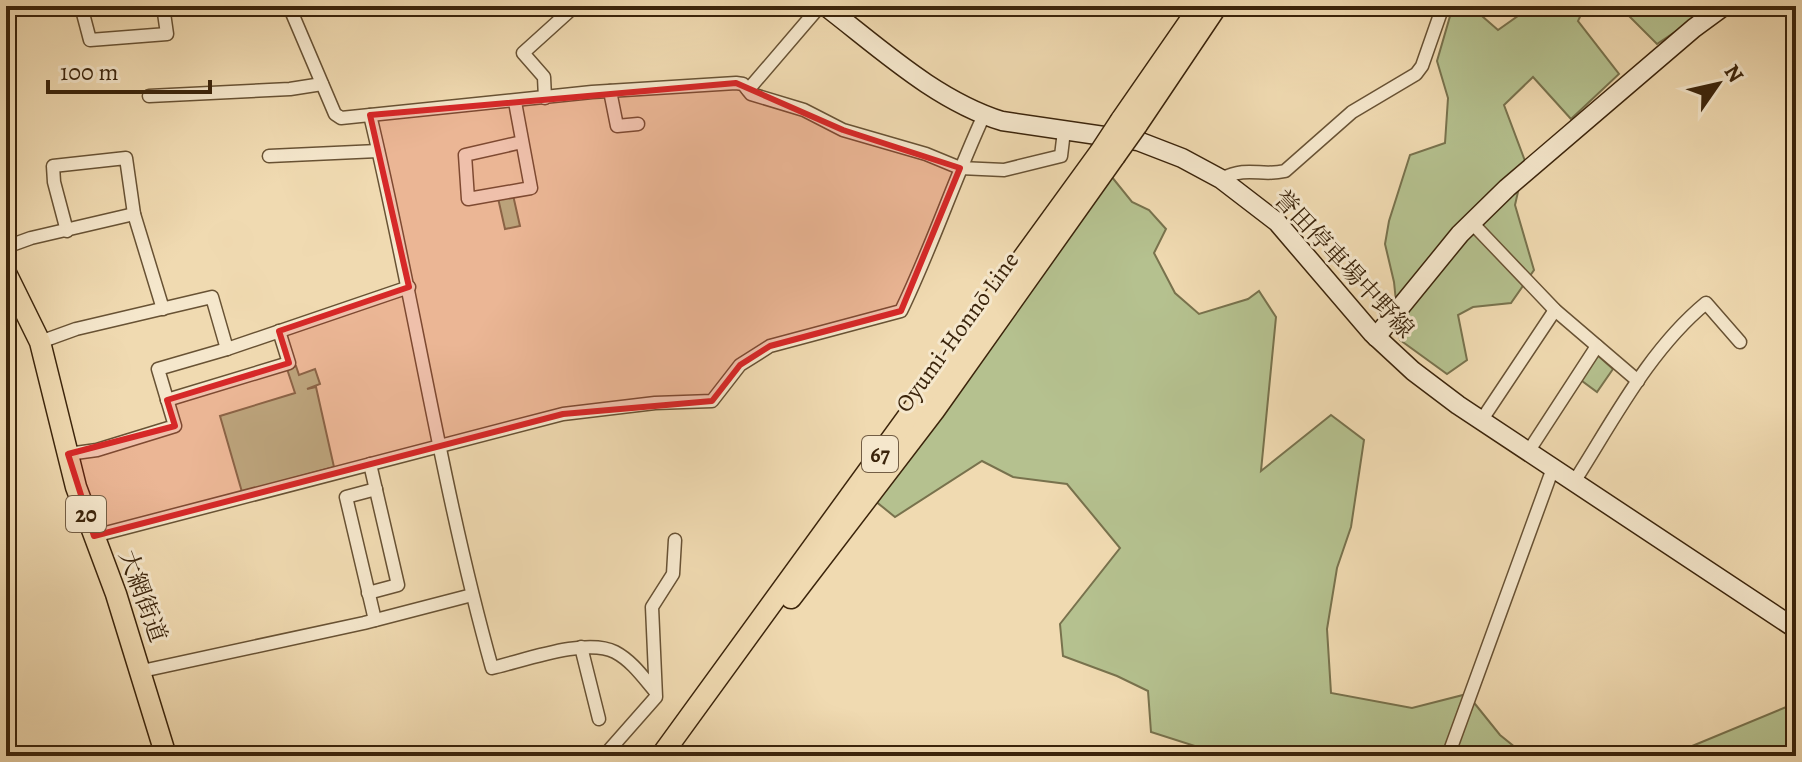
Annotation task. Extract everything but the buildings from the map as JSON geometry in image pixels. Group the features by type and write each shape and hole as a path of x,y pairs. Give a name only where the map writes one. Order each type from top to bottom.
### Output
{"main road":[{"name":"誉田停車場中野線","path":"823,6 955,101 984,115 1002,121 1138,141 1182,158 1221,179 1277,222 1376,337 1413,371 1481,421 1796,629"},
{"name":"Oyumi-Honnō Line","path":"1129,122 1200,6"},
{"name":"Oyumi-Honnō Line","path":"661,756 686,728 1217,6"},
{"path":"1376,337 1472,223 1507,188 1694,28 1724,6"},
{"name":"大網街道","path":"6,273 40,342 76,487 142,671 166,756"},
{"name":"67","path":"654,756 686,728"},
{"name":"67","path":"674,756 686,728"}],"street":[{"path":"81,6 90,40 167,34 163,6"},
{"path":"289,6 338,117 610,91 736,83 743,84 751,94 804,110 843,130 926,154 960,168 1004,170 1061,156 1064,131"},
{"path":"545,98 544,77 523,53 575,6"},
{"path":"748,90 823,6"},
{"path":"1221,179 1245,171 1285,171 1352,112 1416,74 1422,66 1443,6"},
{"path":"149,96 290,89 322,84"},
{"path":"610,91 617,126 638,124"},
{"path":"515,102 531,188 468,199 465,155 522,142"},
{"path":"370,115 472,595 492,668 581,647 605,648 630,662 655,691"},
{"path":"94,536 441,445 588,410 712,401 740,365 770,346 901,311 927,257 960,168 984,115"},
{"path":"269,156 378,151"},
{"path":"67,231 53,166 126,158 134,214 163,309"},
{"path":"6,247 31,238 134,214"},
{"path":"1472,223 1555,310 1638,381"},
{"path":"68,454 97,450 175,426 158,369 227,349 409,287"},
{"path":"40,342 76,329 212,297 227,349"},
{"path":"1574,482 1638,381 1685,321 1706,303 1740,342"},
{"path":"1481,421 1555,310"},
{"path":"167,400 289,363 279,331"},
{"path":"1528,452 1597,346"},
{"path":"368,593 398,585 370,464"},
{"path":"1448,756 1553,468"},
{"path":"375,620 346,497 376,489"},
{"path":"604,756 656,697 652,607 678,573 675,540"},
{"path":"142,671 375,620 472,595"},
{"path":"581,647 599,719"}],"highlighted area":[{"path":"736,83 843,130 960,168 901,311 770,346 740,365 712,401 563,414 94,536 68,454 175,426 167,400 289,363 279,331 409,287 370,115"}],"green space":[{"path":"1453,6 1475,10 1498,30 1532,6 1585,6 1578,21 1619,74 1571,119 1533,77 1504,105 1525,161 1515,205 1534,270 1511,303 1473,307 1458,315 1467,360 1447,374 1400,340 1394,282 1385,244 1410,155 1445,143 1448,98 1437,61"},
{"path":"1619,6 1708,6 1703,13 1657,44"},
{"path":"1103,166 1132,202 1149,210 1166,229 1154,253 1175,293 1199,314 1248,299 1259,291 1276,317 1261,471 1331,415 1364,440 1351,527 1337,568 1327,629 1331,693 1412,708 1467,694 1500,735 1526,756 1226,756 1151,732 1148,691 1063,656 1060,624 1120,548 1067,484 1013,477 982,461 895,517 874,500 937,421 996,338"},
{"path":"513,195 520,226 505,229 498,198"},
{"path":"1595,353 1613,369 1597,392 1578,378"},
{"path":"296,366 299,375 315,369 320,384 307,389 316,387 334,467 242,492 220,416 295,393 287,369"},
{"path":"1796,703 1796,756 1668,756"}],"railway":[{"path":"6,709 18,756"}]}
